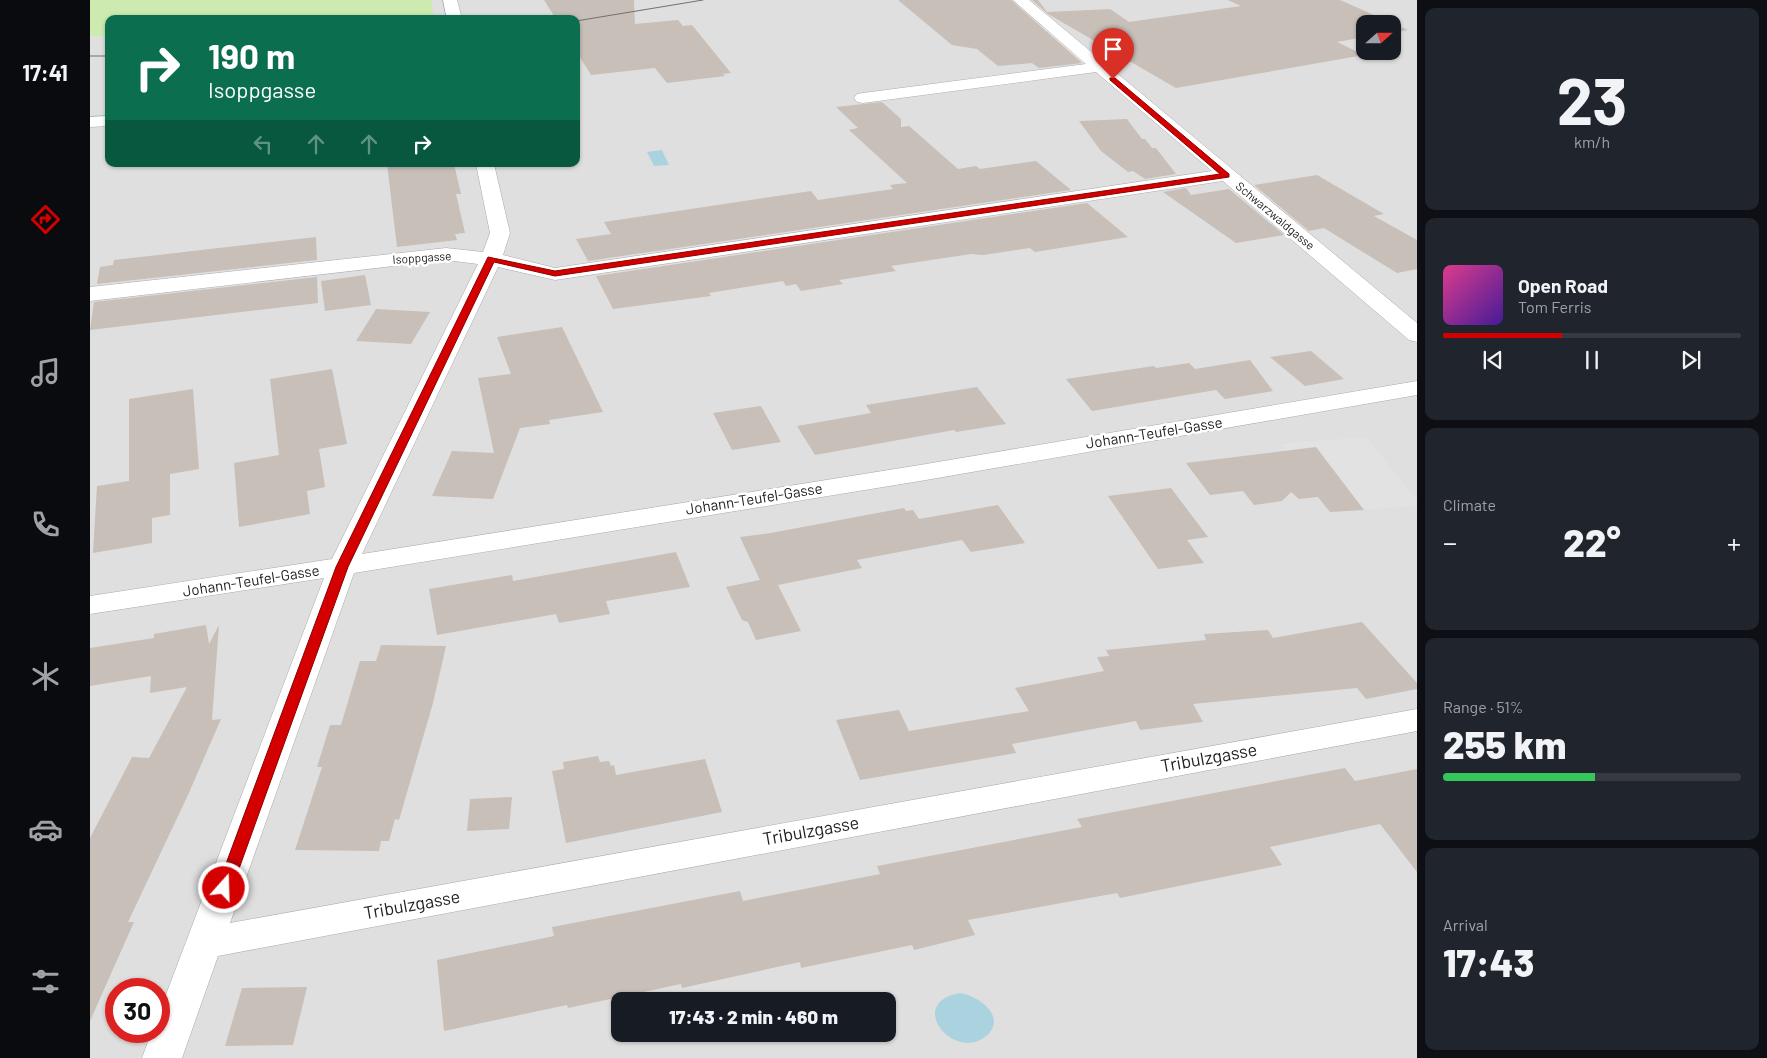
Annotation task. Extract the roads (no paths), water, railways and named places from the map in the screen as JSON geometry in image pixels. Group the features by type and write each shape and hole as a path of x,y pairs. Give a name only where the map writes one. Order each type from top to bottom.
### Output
{"street":[{"path":"450,0 454,15"},
{"name":"Schwarzwaldgasse","path":"1020,0 1417,335"},
{"path":"863,98 1099,67"},
{"path":"90,122 105,121"},
{"path":"162,1058 342,567 491,259 500,232 486,167"},
{"name":"Isoppgasse","path":"90,294 446,254 491,259 555,274 1226,175"},
{"name":"Johann-Teufel-Gasse","path":"90,605 342,567 1194,427 1417,388"},
{"name":"Tribulzgasse","path":"204,943 1417,720"}],"water":[{"path":"662,150 669,165 654,166 647,152"},
{"path":"960,993 977,999 990,1011 993,1018 994,1025 990,1032 982,1039 970,1043 958,1041 947,1035 939,1026 935,1017 937,1007 944,998"}],"tram line":[{"path":"580,20 703,0"},
{"path":"90,56 105,56"}]}
